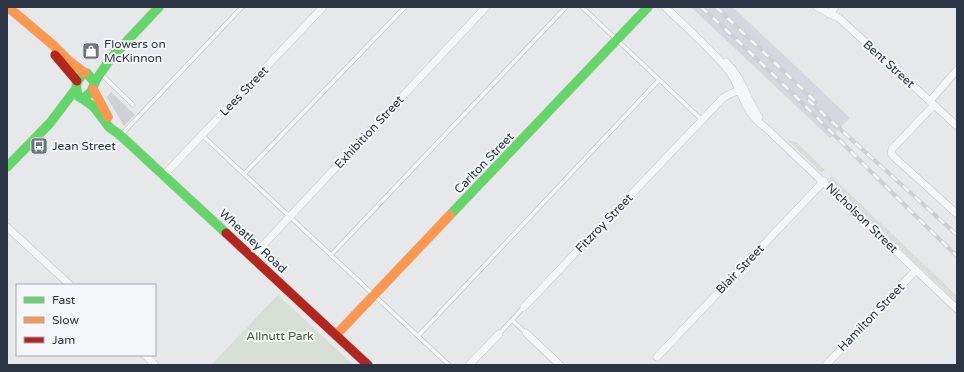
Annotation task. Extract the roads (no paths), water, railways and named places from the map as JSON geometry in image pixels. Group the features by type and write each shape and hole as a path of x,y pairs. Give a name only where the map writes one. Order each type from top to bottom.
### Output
{"street":[{"path":"8,7 53,45 69,61 92,78 94,86"},
{"path":"50,123 90,94 100,73 114,54 159,7"},
{"name":"Lees Street","path":"164,175 323,7"},
{"name":"Exhibition Street","path":"252,257 486,7"},
{"name":"Carlton Street","path":"336,335 648,7"},
{"name":"Nicholson Street","path":"665,7 710,50 721,57 733,69 740,78 742,89 766,128 957,309"},
{"name":"Bent Street","path":"817,7 839,18 957,126"},
{"path":"829,14 835,7"},
{"path":"36,32 77,81"},
{"path":"82,99 78,97 75,90 77,81 114,54"},
{"path":"957,70 932,103 892,149 891,153 957,214"},
{"name":"Wheatley Road","path":"94,86 111,123 120,135"},
{"name":"Fitzroy Street","path":"524,307 723,98 742,89"},
{"path":"7,168 50,123 75,90"},
{"name":"Wheatley Road","path":"82,99 94,107 109,127 120,135 164,175 368,365"},
{"name":"Blair Street","path":"657,357 824,182"},
{"path":"7,227 69,284"},
{"name":"Hamilton Street","path":"826,365 916,270"},
{"path":"526,333 560,365"},
{"name":"Fitzroy Street","path":"469,365 499,334"},
{"path":"146,356 155,365"}],"lane":[{"path":"120,135 242,7"},
{"path":"244,174 405,7"},
{"path":"331,255 566,7"},
{"path":"582,7 702,120"},
{"path":"100,73 133,105"},
{"path":"418,336 660,80"},
{"path":"202,135 450,365"},
{"name":"Fitzroy Street","path":"499,334 524,307"},
{"path":"512,320 526,333"}],"railway":[{"path":"701,7 798,99 957,256"},
{"path":"716,7 816,102"},
{"path":"808,100 957,235"}],"place":[{"name":"Flowers on McKinnon","path":"91,51"},
{"name":"Jean Street","path":"39,146"}],"park label":[{"name":"Allnutt Park","path":"280,336"}]}
